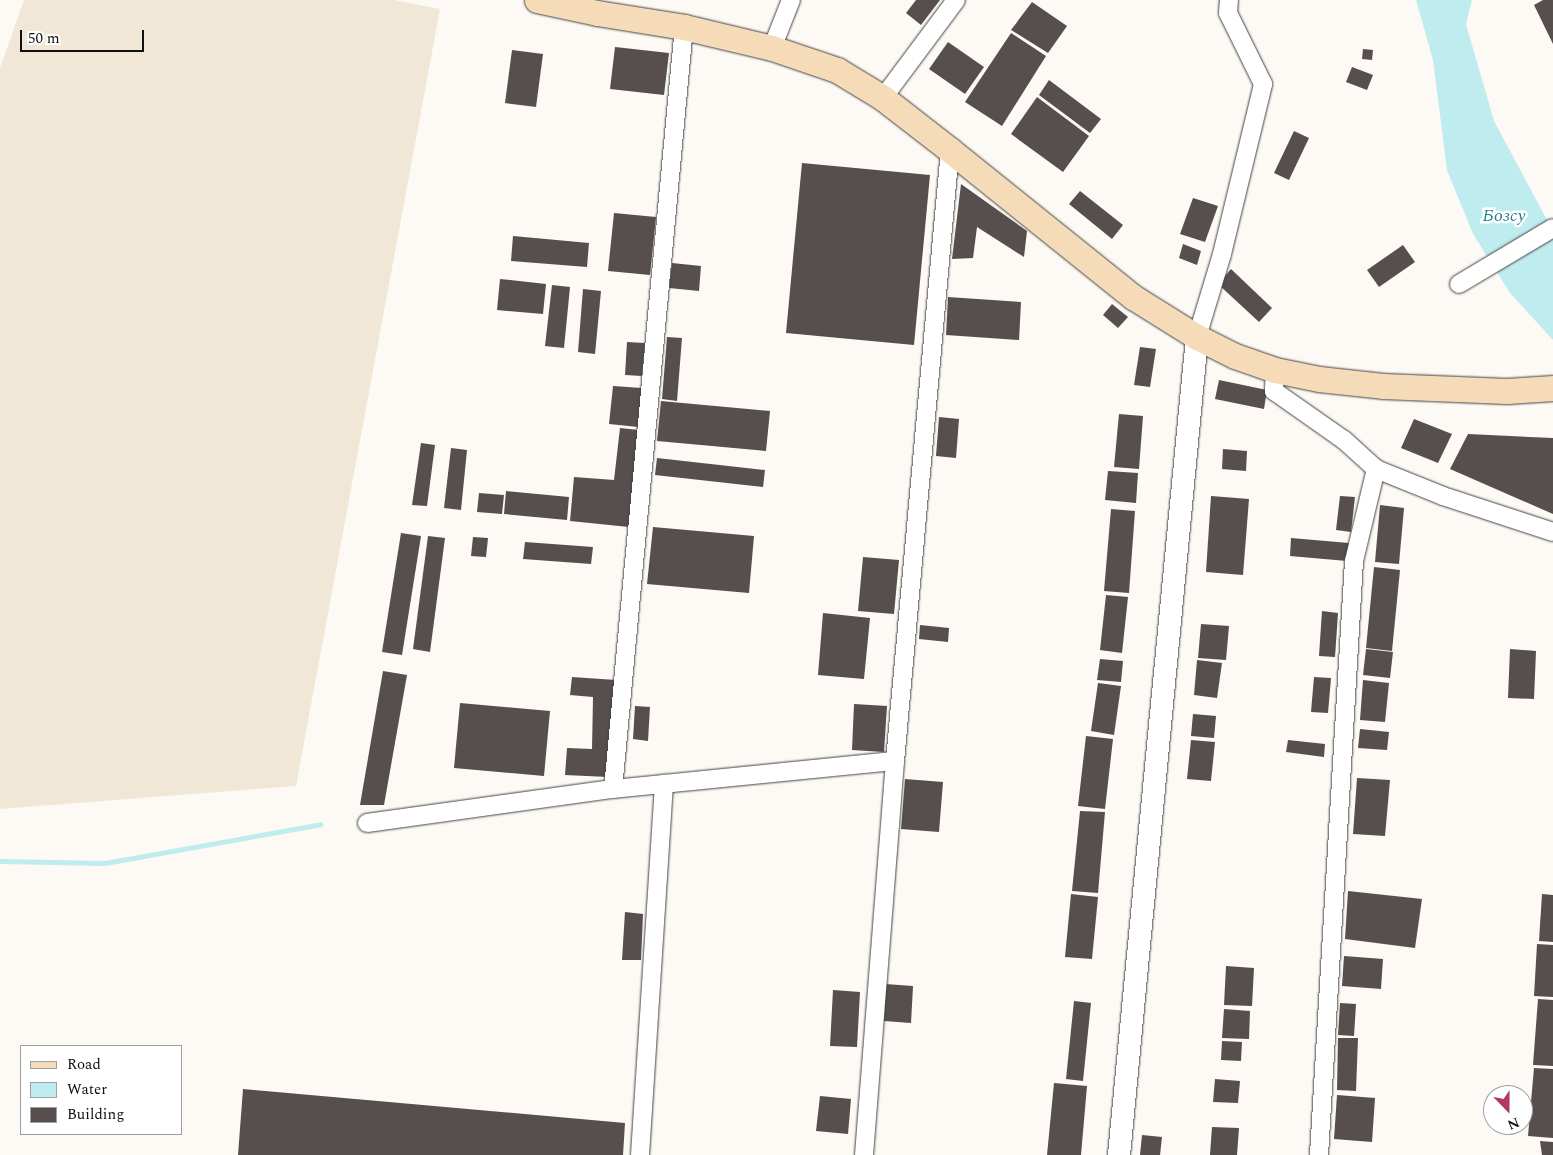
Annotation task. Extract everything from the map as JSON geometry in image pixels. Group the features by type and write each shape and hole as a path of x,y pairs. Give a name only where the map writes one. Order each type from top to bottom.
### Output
{"main road":[{"path":"536,0 597,7 684,27 772,48 836,70 883,98 1133,297 1197,338 1235,356 1275,370 1319,380 1383,386 1507,391 1553,388"}],"street":[{"path":"772,48 791,0"},
{"path":"883,98 956,0"},
{"path":"1119,1155 1197,338 1222,254 1263,84 1228,13 1229,0"},
{"path":"613,789 684,27"},
{"path":"864,1155 895,761 950,150"},
{"path":"1459,284 1553,228"},
{"path":"1275,370 1274,391 1344,440 1376,469 1443,496 1553,532"},
{"path":"1319,1155 1354,561 1376,469"},
{"path":"367,823 613,789 895,761"},
{"path":"640,1155 664,784"}],"shaded area":[{"path":"24,0 394,0 440,9 296,786 0,809 0,68"}],"water":[{"name":"Бозсу","path":"1416,0 1472,0 1466,24 1494,121 1553,231 1553,340 1510,293 1473,234 1447,170 1433,60"}],"building":[{"path":"916,0 940,0 921,25 906,13"},
{"path":"1543,0 1553,0 1553,44 1534,5"},
{"path":"1032,2 1067,26 1048,53 1011,30"},
{"path":"1011,33 1046,56 1002,126 965,102"},
{"path":"948,42 984,67 965,94 929,69"},
{"path":"615,47 669,53 664,95 610,89"},
{"path":"1363,49 1373,50 1372,60 1362,59"},
{"path":"512,50 543,54 536,107 505,103"},
{"path":"1352,67 1373,75 1367,90 1346,82"},
{"path":"1049,80 1101,119 1090,133 1039,95"},
{"path":"1037,97 1089,136 1063,172 1011,134"},
{"path":"1294,131 1309,138 1289,180 1274,173"},
{"path":"802,163 930,175 914,345 786,333"},
{"path":"961,184 1027,231 1024,257 977,227 973,258 952,259"},
{"path":"1080,191 1123,225 1112,239 1069,204"},
{"path":"1193,198 1218,206 1205,242 1180,234"},
{"path":"614,213 656,217 650,275 608,271"},
{"path":"513,236 589,243 587,267 511,261"},
{"path":"1183,244 1201,251 1197,265 1179,258"},
{"path":"1403,245 1415,262 1379,287 1367,270"},
{"path":"672,263 701,266 699,291 669,288"},
{"path":"1231,269 1272,308 1259,322 1218,284"},
{"path":"500,279 546,284 543,314 497,310"},
{"path":"552,285 570,287 564,348 545,346"},
{"path":"583,289 601,291 595,354 578,352"},
{"path":"948,297 1021,302 1019,340 946,335"},
{"path":"1112,304 1128,317 1118,328 1103,315"},
{"path":"667,337 682,338 677,401 662,399"},
{"path":"627,342 645,343 642,376 625,375"},
{"path":"1140,347 1156,349 1150,387 1134,385"},
{"path":"1219,380 1267,390 1264,409 1215,399"},
{"path":"613,386 642,388 638,427 609,424"},
{"path":"661,401 770,411 766,451 657,441"},
{"path":"1119,414 1143,416 1139,469 1114,467"},
{"path":"939,417 959,419 956,458 936,456"},
{"path":"1414,419 1452,434 1438,463 1401,448"},
{"path":"620,428 639,430 629,527 570,521 574,477 614,480"},
{"path":"1468,434 1553,438 1553,514 1450,469"},
{"path":"421,443 435,445 427,506 412,505"},
{"path":"451,448 467,450 461,510 444,508"},
{"path":"1223,449 1247,451 1246,471 1222,469"},
{"path":"657,458 765,470 763,487 655,475"},
{"path":"1108,471 1138,473 1136,503 1105,500"},
{"path":"506,491 569,497 567,520 504,514"},
{"path":"479,493 504,495 502,514 477,512"},
{"path":"1211,496 1249,499 1243,575 1206,572"},
{"path":"1340,496 1355,497 1351,532 1336,530"},
{"path":"1380,505 1404,508 1399,564 1375,562"},
{"path":"1111,509 1135,511 1129,593 1104,591"},
{"path":"653,527 754,536 749,593 647,584"},
{"path":"401,533 421,536 402,655 382,652"},
{"path":"428,536 445,538 430,652 413,649"},
{"path":"473,537 488,538 486,557 471,556"},
{"path":"1291,538 1349,543 1347,561 1290,556"},
{"path":"525,542 593,547 591,564 523,559"},
{"path":"863,557 899,560 894,614 858,611"},
{"path":"1374,567 1400,570 1392,651 1366,648"},
{"path":"1106,595 1128,597 1122,653 1100,650"},
{"path":"1322,611 1338,613 1335,657 1319,656"},
{"path":"823,613 870,618 864,679 818,675"},
{"path":"1201,624 1229,626 1226,660 1198,658"},
{"path":"920,625 949,628 948,642 919,639"},
{"path":"1366,649 1393,652 1390,678 1363,675"},
{"path":"1510,649 1536,651 1534,699 1508,698"},
{"path":"1100,659 1123,661 1121,682 1097,680"},
{"path":"1197,660 1222,663 1217,698 1194,695"},
{"path":"383,671 407,675 384,805 360,805"},
{"path":"572,677 616,680 608,777 565,775 567,748 592,749 593,697 570,695"},
{"path":"1314,677 1331,678 1328,713 1311,712"},
{"path":"1363,680 1389,683 1385,722 1360,720"},
{"path":"1098,683 1121,686 1114,735 1091,731"},
{"path":"460,703 550,711 544,776 454,768"},
{"path":"854,704 887,706 884,752 852,750"},
{"path":"635,706 650,707 648,741 633,739"},
{"path":"1193,714 1216,716 1214,738 1191,736"},
{"path":"1360,729 1389,732 1387,750 1358,748"},
{"path":"1086,736 1113,739 1105,809 1078,806"},
{"path":"1191,740 1215,742 1211,781 1187,779"},
{"path":"1288,740 1325,744 1324,757 1286,752"},
{"path":"1357,778 1390,780 1385,836 1353,834"},
{"path":"905,779 943,782 939,832 901,829"},
{"path":"1080,811 1105,812 1098,893 1072,891"},
{"path":"1348,891 1422,899 1415,948 1345,939"},
{"path":"1071,894 1098,897 1092,959 1065,957"},
{"path":"1542,894 1553,895 1553,942 1539,941"},
{"path":"625,912 643,914 641,960 622,960"},
{"path":"1537,944 1553,945 1553,997 1534,996"},
{"path":"1344,956 1383,959 1381,989 1342,986"},
{"path":"1226,966 1254,968 1252,1006 1224,1005"},
{"path":"885,984 913,986 911,1023 884,1021"},
{"path":"833,990 860,992 857,1047 830,1046"},
{"path":"1538,999 1553,1000 1553,1066 1533,1065"},
{"path":"1074,1001 1091,1003 1083,1081 1066,1079"},
{"path":"1340,1003 1356,1004 1354,1036 1338,1035"},
{"path":"1224,1009 1250,1011 1249,1039 1222,1038"},
{"path":"1338,1038 1358,1038 1356,1091 1337,1090"},
{"path":"1222,1041 1242,1042 1241,1061 1221,1060"},
{"path":"1534,1068 1553,1069 1553,1138 1528,1136 1533,1135"},
{"path":"1215,1079 1240,1081 1238,1103 1213,1102"},
{"path":"1054,1083 1087,1086 1081,1155 1047,1155"},
{"path":"243,1089 625,1123 623,1155 238,1155"},
{"path":"1337,1095 1375,1098 1372,1142 1334,1139"},
{"path":"820,1096 851,1099 848,1134 816,1131"},
{"path":"1212,1127 1239,1128 1237,1155 1210,1155"},
{"path":"1142,1135 1162,1137 1160,1155 1140,1155"},
{"path":"1540,1141 1553,1142 1553,1155 1542,1155"}],"waterway":[{"path":"0,861 105,863 321,824"}]}
